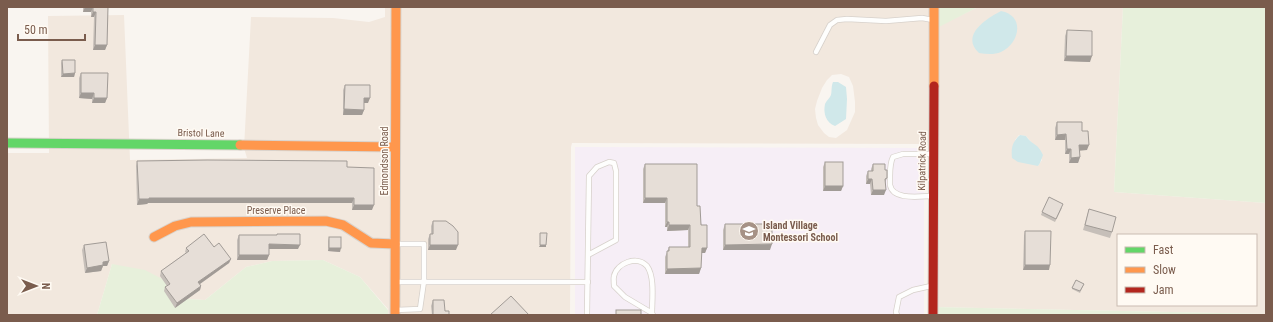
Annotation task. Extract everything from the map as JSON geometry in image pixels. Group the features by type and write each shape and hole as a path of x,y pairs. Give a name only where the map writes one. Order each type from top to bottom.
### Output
{"street":[{"name":"Edmondson Road","path":"395,313 396,7"},
{"name":"Kilpatrick Road","path":"932,315 934,7"},
{"name":"Bristol Lane","path":"7,143 125,143 395,148"},
{"name":"Preserve Place","path":"154,237 175,226 191,222 326,221 343,225 371,243 395,244"}],"lane":[{"path":"816,52 830,25 837,20 848,19 886,21 922,18 934,20"},
{"path":"933,196 900,196 893,192 890,186 890,162 893,157 903,154 934,154"},
{"path":"587,315 589,176 597,167 609,162 614,163 616,171 616,240 588,255"},
{"path":"395,244 424,244 424,281 420,309 395,313"},
{"path":"629,261 639,261 647,266 651,275 653,289 652,314 625,297 614,286 614,276 620,267 629,261"},
{"path":"395,282 588,282"},
{"path":"897,315 896,312 899,297 913,290 933,286"}],"shaded area":[{"path":"385,7 391,7 390,315 388,315 388,309 360,277 323,260 272,261 246,267 205,300 187,299 112,264 97,315 7,315 7,153 49,153 48,16 124,15 130,160 247,158 244,148 251,17 333,18 369,22 385,17"},
{"path":"401,7 935,7 935,28 978,7 1123,7 1114,192 1266,203 1266,314 932,307 928,146 924,144 572,143 570,315 400,315","holes":["841,74 849,77 853,86 855,112 847,130 836,138 829,137 818,125 815,109 817,101 822,88 832,75","1019,135 1026,136 1033,144 1042,160 1038,166 1015,140"]},
{"name":"Island Village Montessori School","path":"575,147 924,148 924,315 575,315"}],"green space":[{"path":"935,7 978,7 935,29"},
{"path":"1123,7 1266,7 1266,203 1114,192"},
{"path":"323,260 360,277 388,310 388,315 97,315 112,264 145,270 166,281 187,299 205,300 246,267 272,261"},
{"path":"932,307 1266,314 1266,315 932,315"}],"water":[{"path":"1001,11 1014,18 1017,24 1016,37 1007,48 1001,52 993,54 979,53 972,40 977,28 989,18"},
{"path":"833,82 838,82 846,87 847,99 846,119 835,126 829,123 824,111 825,104 831,95"},
{"path":"1020,135 1026,136 1041,151 1043,155 1038,166 1018,162 1012,158 1013,145 1015,140"}],"building":[{"path":"93,7 108,7 107,45 95,45 96,12 93,12"},
{"path":"1067,30 1092,31 1092,56 1066,56"},
{"path":"62,60 75,60 75,73 63,74"},
{"path":"81,73 108,73 107,98 94,98 94,93 81,93"},
{"path":"345,85 370,85 370,98 364,98 364,110 344,109"},
{"path":"1057,122 1082,122 1082,131 1088,131 1089,145 1079,145 1080,157 1071,158 1071,149 1067,149 1066,134 1057,135"},
{"path":"137,161 347,161 347,167 374,168 374,205 354,205 354,198 139,199"},
{"path":"825,162 843,162 843,186 825,186"},
{"path":"645,164 697,164 697,206 700,206 701,225 707,225 707,248 702,248 701,268 667,269 667,251 669,251 669,247 690,247 690,225 669,225 669,222 667,222 667,198 645,198"},
{"path":"873,164 885,164 885,170 887,170 887,178 885,179 886,190 873,190 872,179 868,179 868,171 873,171"},
{"path":"1049,197 1063,204 1056,219 1042,212"},
{"path":"1089,209 1116,217 1112,232 1085,225"},
{"path":"433,221 446,221 453,226 458,232 458,245 430,245 430,234 433,234"},
{"path":"725,224 772,224 772,244 725,245"},
{"path":"1025,231 1051,231 1050,265 1025,265"},
{"path":"540,233 547,233 546,245 540,245"},
{"path":"204,234 214,247 219,243 231,259 198,282 201,286 177,303 165,287 170,284 161,271 189,251 186,248"},
{"path":"300,234 300,245 269,244 269,255 239,255 239,235"},
{"path":"329,237 341,237 341,248 329,248"},
{"path":"106,242 109,261 103,262 103,265 87,268 84,245"},
{"path":"1076,280 1084,284 1080,291 1072,288"},
{"path":"511,296 529,315 490,315"},
{"path":"433,300 444,300 445,311 449,311 449,315 433,315"},
{"path":"616,310 641,310 641,315 616,315"}],"traffic: fast":[{"path":"7,143 240,145"}],"traffic: slow":[{"path":"395,315 396,7"},
{"path":"934,7 934,86"},
{"path":"240,145 395,147"},
{"path":"154,237 175,226 191,222 326,221 343,225 371,243 395,244"}],"traffic: jam":[{"path":"933,315 934,86"}],"place":[{"name":"Island Village Montessori School","path":"749,231"}]}
